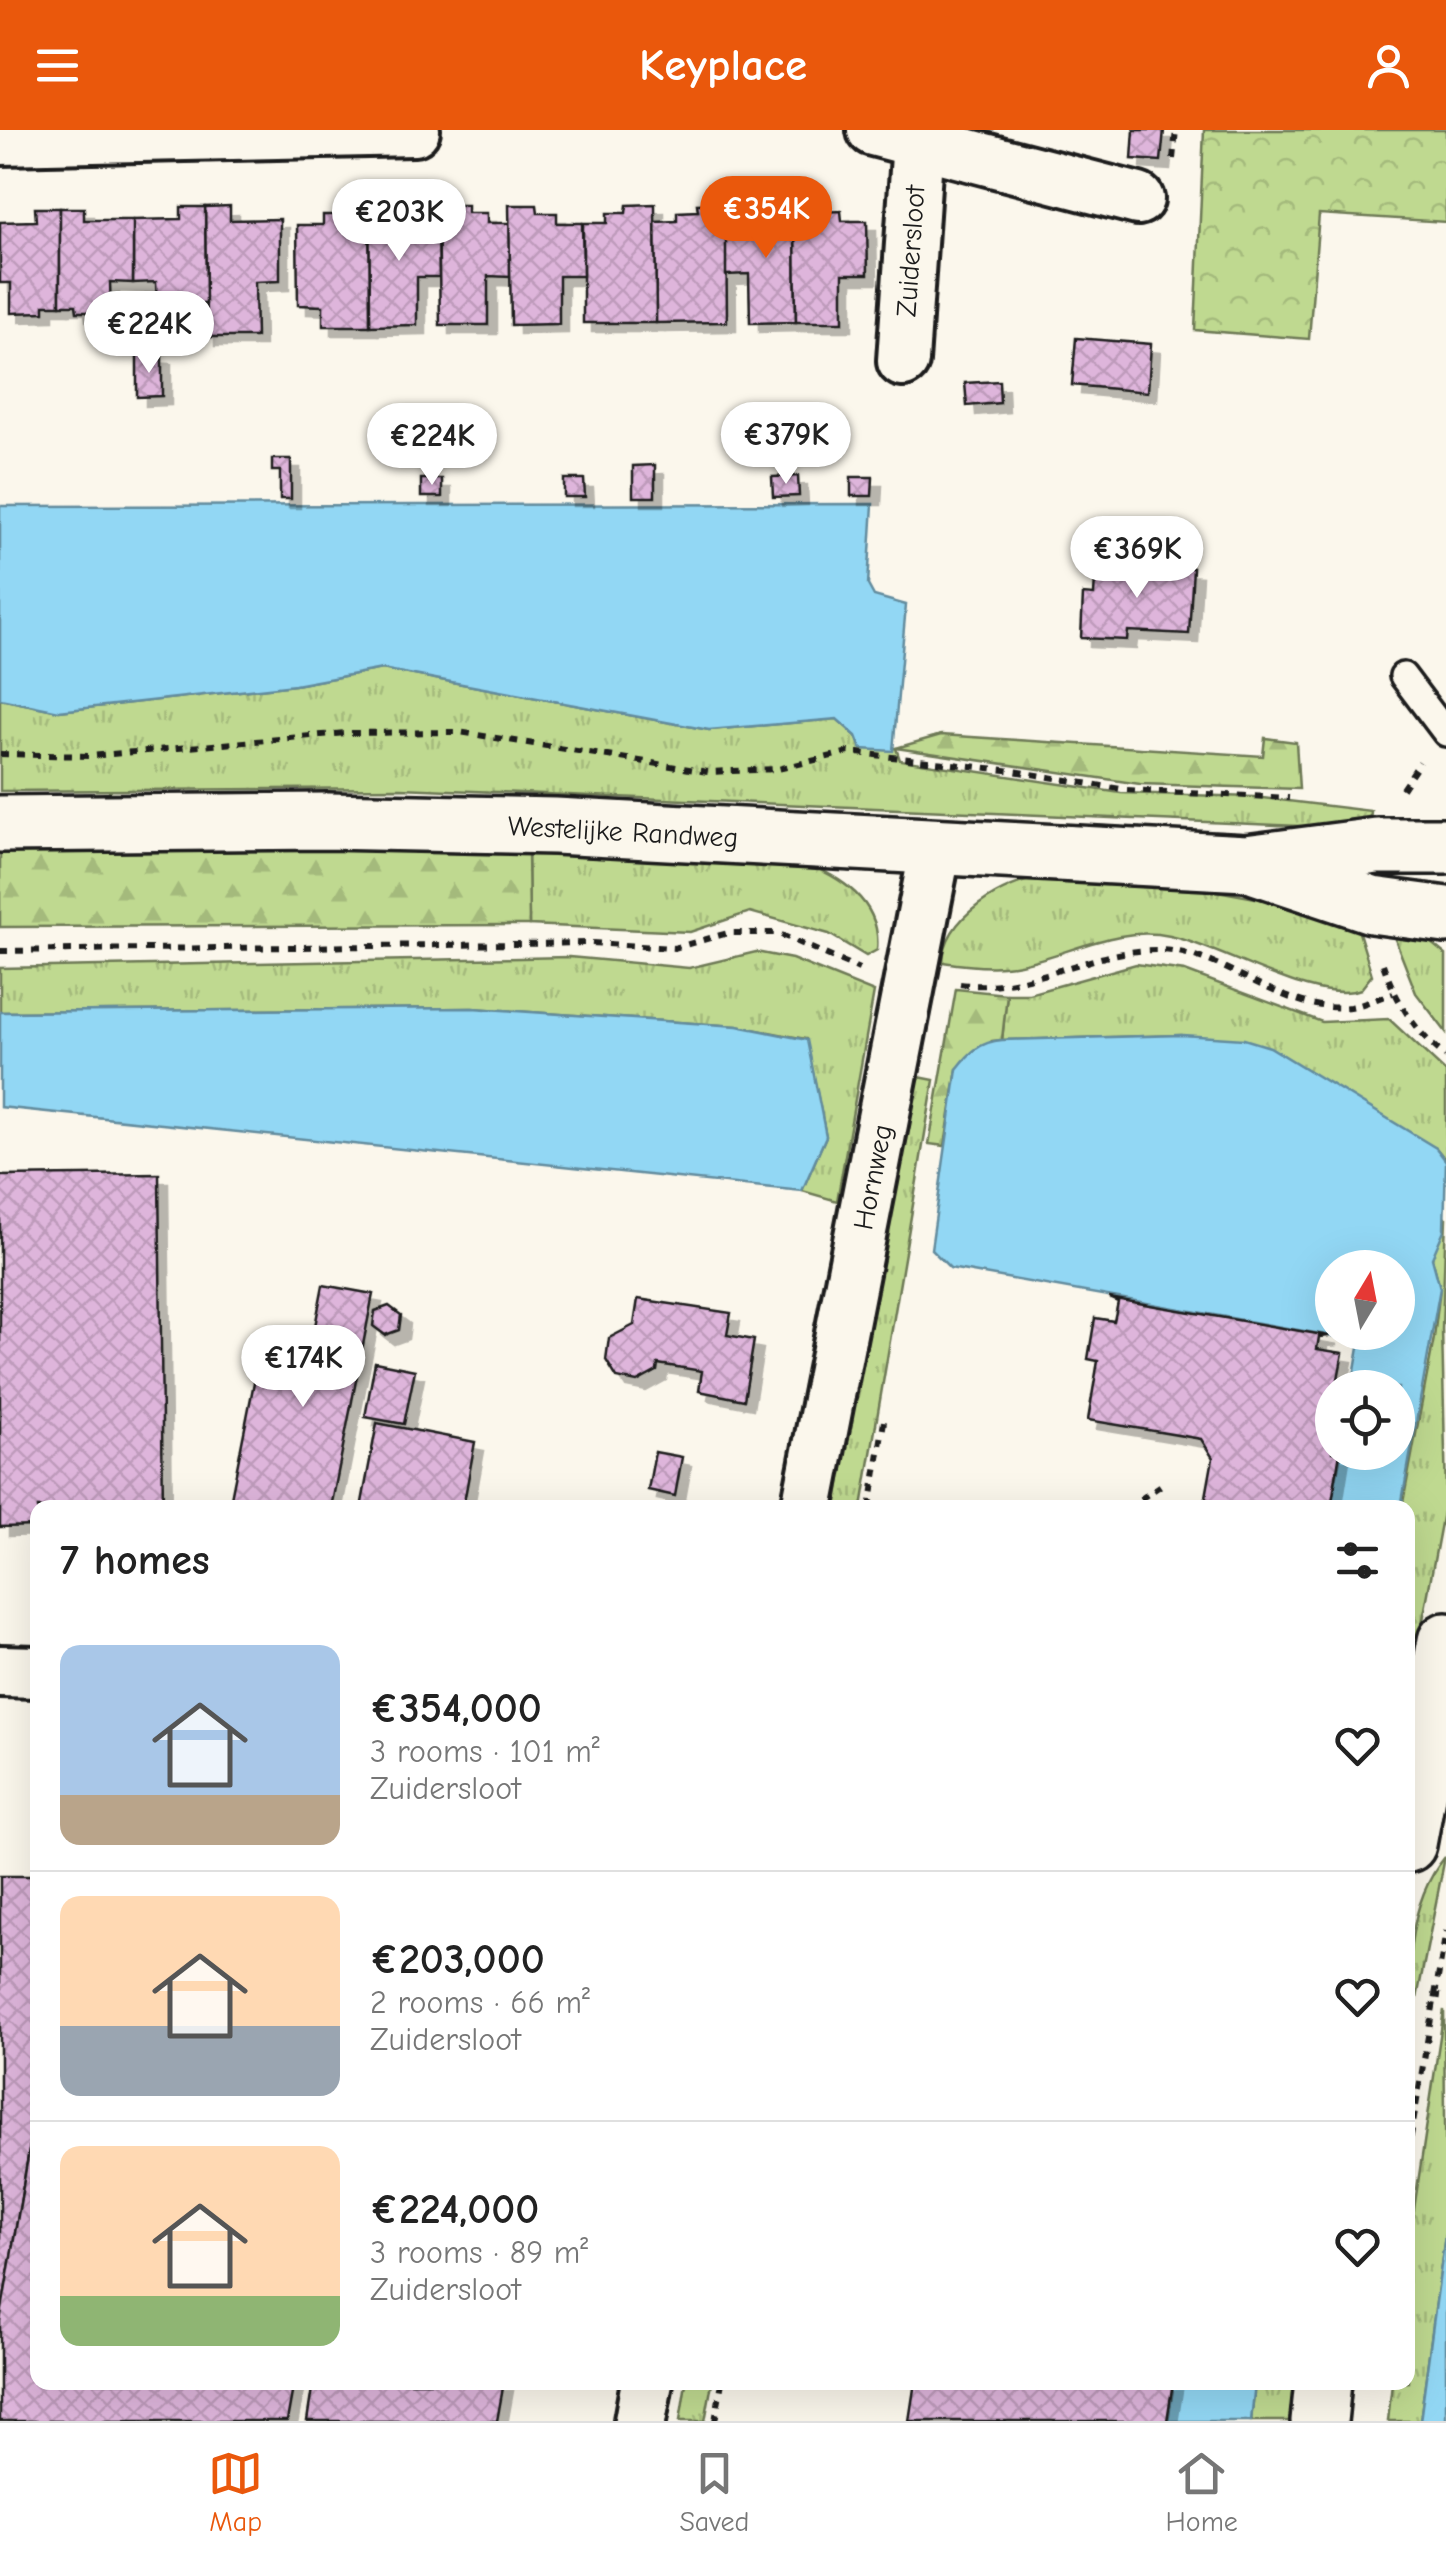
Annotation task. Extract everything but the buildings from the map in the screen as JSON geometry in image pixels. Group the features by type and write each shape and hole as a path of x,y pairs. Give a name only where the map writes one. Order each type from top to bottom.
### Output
{"street":[{"path":"0,139 414,130"},
{"name":"Zuidersloot","path":"903,361 895,135 1138,200"},
{"name":"Westelijke Randweg","path":"0,824 328,821 536,826 1246,863 1376,846 1446,846"},
{"name":"Hornweg","path":"809,1500 936,847"},
{"name":"Westelijke Randweg","path":"1246,863 1372,905 1446,915"},
{"path":"1415,1821 1435,1756 1446,1642"},
{"path":"0,1671 30,1672"},
{"path":"640,2421 645,2390"},
{"path":"1319,2421 1322,2390"}],"lane":[{"path":"1403,676 1446,733"}],"path":[{"path":"0,754 90,756 345,732 459,732 708,772 778,769 849,752 901,756 1126,790 1296,798"},
{"path":"0,951 591,943 674,948 728,933 777,933 860,969"},
{"path":"952,983 1017,985 1114,953 1163,950 1198,956 1302,1002 1350,1007 1393,993 1432,1046 1446,1056"},
{"path":"1140,1500 1163,1484"},
{"path":"1415,2108 1446,1931"},
{"path":"1433,1994 1446,1997"},
{"path":"715,2421 721,2390"}],"green space":[{"path":"1204,130 1446,130 1446,222 1319,214 1309,339 1195,330"},
{"path":"382,669 709,730 837,719 856,736 862,749 896,748 900,760 1121,793 1254,797 1371,811 1369,829 401,788 0,791 0,699 59,711 295,685"},
{"path":"941,735 1263,756 1265,738 1296,742 1299,789 1140,784 896,748"},
{"path":"528,848 800,861 843,883 865,904 877,933 877,950 866,956 829,934 750,912 690,932 529,925"},
{"path":"528,848 529,925 0,927 0,849"},
{"path":"1044,877 1206,889 1354,916 1372,975 1361,989 1319,989 1191,942 1150,934 1113,937 1011,966 943,962 954,930 979,905 1011,886"},
{"path":"1391,929 1424,937 1446,955 1446,1032 1416,993"},
{"path":"756,952 792,959 874,992 837,1201 802,1191 826,1136 806,1039 737,1026 472,1008 0,1012 0,968 569,957 689,968"},
{"path":"1136,964 1185,971 1322,1022 1389,1019 1446,1072 1446,1160 1436,1148 1182,1035 1002,1040 1007,994 1029,994"},
{"path":"956,989 1007,994 1002,1040 992,1041 957,1069 945,1146 929,1144"},
{"path":"909,1075 934,1080 863,1500 837,1500"},
{"path":"1446,1217 1442,1329 1446,1496 1415,1663 1415,1500 1404,1500 1409,1470 1415,1470 1415,1439 1440,1288 1432,1258"},
{"path":"1445,1857 1415,2009 1415,1922 1432,1877"},
{"path":"1444,2010 1446,2228 1420,2421 1388,2421 1391,2390 1415,2390 1415,2203"},
{"path":"685,2390 711,2390 705,2421 680,2421"},
{"path":"1254,2390 1294,2390 1291,2421 1251,2421"}],"water":[{"path":"873,504 868,585 874,596 906,605 893,751 861,749 856,736 837,719 709,730 382,669 295,685 59,711 0,699 0,506"},
{"path":"472,1008 737,1026 807,1040 826,1136 802,1191 0,1107 0,1012"},
{"path":"1182,1035 1244,1039 1270,1047 1436,1148 1446,1161 1444,1230 1432,1258 1440,1288 1415,1428 1415,1370 1355,1370 1358,1350 1415,1350 1415,1250 1315,1250 1315,1333 950,1268 931,1249 957,1069 976,1049 1002,1040"},
{"path":"1338,1470 1408,1470 1402,1500 1332,1500"},
{"path":"1446,2228 1446,2421 1420,2421"},
{"path":"1173,2390 1254,2390 1251,2421 1168,2421"}]}
